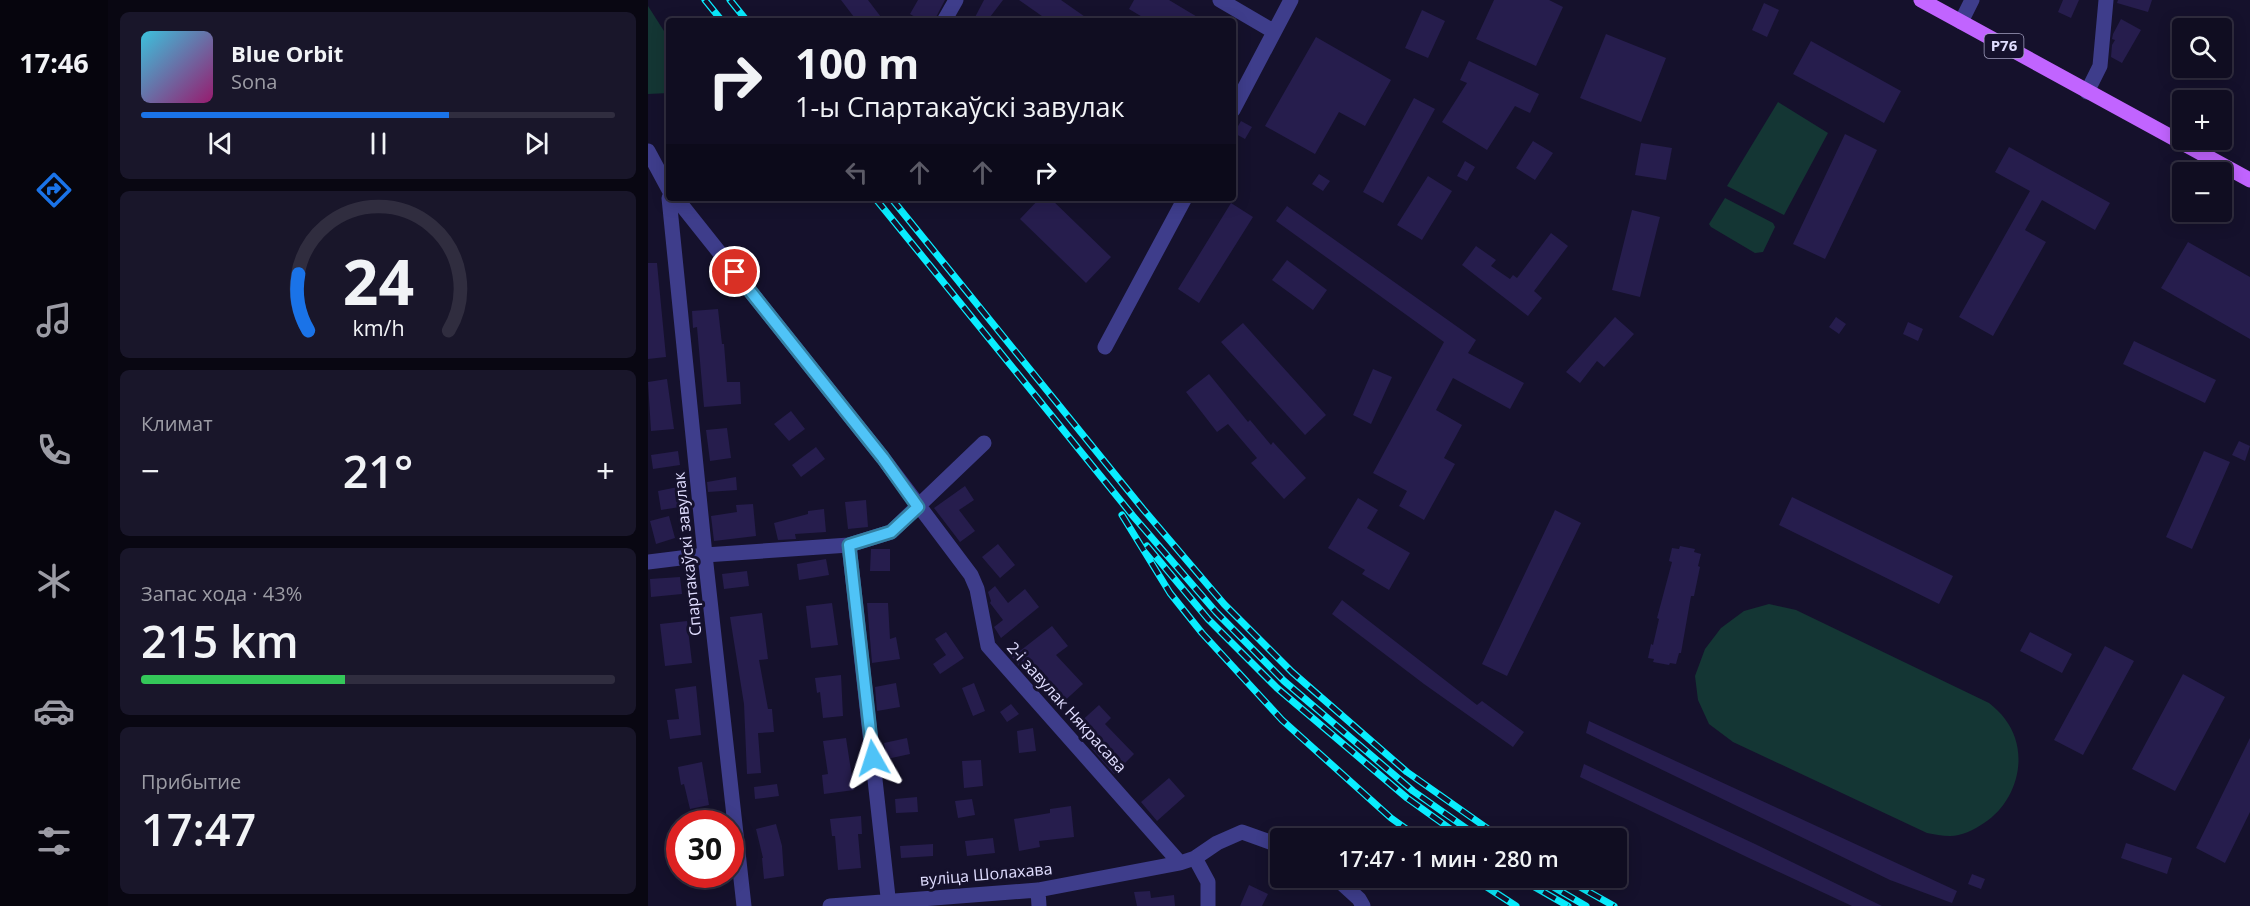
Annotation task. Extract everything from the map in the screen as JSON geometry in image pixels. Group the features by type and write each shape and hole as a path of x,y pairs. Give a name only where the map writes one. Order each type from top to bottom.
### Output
{"main road":[{"name":"Р76","path":"1922,0 2250,180"}],"street":[{"path":"946,18 956,0"},
{"path":"1220,0 1273,30"},
{"path":"1236,104 1273,30 1291,0"},
{"path":"1960,22 1971,0"},
{"path":"2088,92 2100,66 2106,0"},
{"name":"Спартакаўскі завулак","path":"648,151 666,184"},
{"name":"Спартакаўскі завулак","path":"670,201 705,555 744,906"},
{"name":"2-і завулак Някрасава","path":"678,201 883,458 971,575 977,589 988,646 1208,882 1208,906"},
{"path":"1105,347 1183,201"},
{"path":"648,562 705,555 849,545 891,532 984,443"},
{"path":"849,545 889,903"},
{"path":"1187,861 1217,843 1242,832 1270,842"},
{"name":"вуліца Шолахава","path":"830,906 1038,890 1187,861"},
{"path":"1347,888 1363,906"},
{"path":"1038,890 1040,906"}],"green space":[{"path":"648,6 666,33 666,93 648,94"},
{"path":"1778,102 1828,133 1784,215 1727,186"},
{"path":"1725,198 1773,223 1775,227 1763,252 1755,253 1711,227 1709,224"},
{"path":"1769,604 1796,610 1989,703 2005,719 2013,732 2017,747 2017,776 2005,803 1980,826 1963,834 1950,836 1927,833 1733,742 1709,724 1698,700 1695,676 1705,649 1721,628 1744,611"}],"building":[{"path":"841,0 868,0 882,18 855,18"},
{"path":"918,0 945,0 936,18 917,18 910,14"},
{"path":"984,0 1003,0 989,18 975,18"},
{"path":"1019,0 1061,0 1087,18 1045,18"},
{"path":"1134,0 1169,0 1199,18 1144,18 1129,9"},
{"path":"1494,0 1549,0 1563,7 1536,66 1476,39"},
{"path":"2063,0 2079,0 2071,18 2058,12"},
{"path":"2118,0 2152,0 2148,12 2117,3"},
{"path":"1764,3 1779,10 1767,37 1752,30"},
{"path":"1422,10 1445,21 1428,58 1405,48"},
{"path":"2121,19 2141,30 2122,63 2111,57 2115,40 2112,39 2113,34"},
{"path":"1606,34 1666,58 1641,122 1580,98"},
{"path":"1316,37 1391,80 1365,126 1339,112 1315,154 1265,126"},
{"path":"1811,41 1901,91 1884,123 1793,74"},
{"path":"1469,61 1539,94 1530,113 1515,106 1487,150 1442,122 1467,83 1460,80"},
{"path":"1414,98 1435,109 1383,203 1363,192"},
{"path":"1241,121 1252,127 1245,139 1236,134"},
{"path":"1845,134 1877,150 1825,259 1793,244"},
{"path":"1533,141 1553,153 1535,180 1516,168"},
{"path":"1641,143 1672,148 1666,180 1635,175"},
{"path":"2009,147 2110,203 2095,230 2042,200 2025,230 2046,242 1993,336 1959,317 2030,191 1995,172"},
{"path":"1465,161 1475,167 1467,181 1457,176"},
{"path":"1319,174 1330,181 1323,191 1312,184"},
{"path":"1428,176 1452,191 1422,240 1397,225"},
{"path":"1037,201 1053,201 1111,257 1086,283 1020,219"},
{"path":"1231,203 1253,217 1199,303 1178,289"},
{"path":"1287,206 1476,340 1468,353 1524,383 1510,409 1453,378 1436,410 1462,425 1444,458 1455,464 1424,520 1399,506 1407,491 1373,473 1444,342 1276,221"},
{"path":"1632,210 1660,217 1640,297 1612,290"},
{"path":"1551,233 1568,246 1534,291 1542,298 1528,316 1462,265 1476,246 1496,260 1491,266 1510,279 1513,275 1517,278"},
{"path":"2188,242 2250,277 2250,339 2161,288"},
{"path":"1287,260 1327,290 1313,310 1272,280"},
{"path":"648,263 657,263 666,357 648,359"},
{"path":"718,309 727,382 740,382 741,404 704,407 697,327 693,328 692,311"},
{"path":"1615,317 1634,334 1604,367 1597,361 1580,383 1566,372"},
{"path":"1836,317 1846,324 1839,334 1829,327"},
{"path":"1908,322 1923,329 1918,341 1903,334"},
{"path":"1243,323 1326,415 1305,435 1221,342"},
{"path":"2134,341 2216,380 2205,403 2123,364"},
{"path":"1373,369 1392,377 1371,424 1353,415"},
{"path":"1209,374 1248,422 1250,420 1271,445 1273,442 1306,478 1284,499 1251,463 1257,458 1228,424 1217,432 1186,392"},
{"path":"667,379 674,429 651,431 648,382"},
{"path":"791,411 805,429 789,441 774,424"},
{"path":"727,428 731,458 710,461 706,430"},
{"path":"2239,441 2250,446 2245,461 2232,455"},
{"path":"816,447 825,459 801,477 792,465"},
{"path":"678,451 680,465 653,469 651,455"},
{"path":"2204,451 2230,462 2192,549 2166,537"},
{"path":"736,477 737,490 708,492 707,482"},
{"path":"683,486 686,506 661,510 658,491"},
{"path":"965,486 974,500 959,510 975,531 960,542 934,508"},
{"path":"1792,497 1953,576 1939,604 1779,525"},
{"path":"1358,498 1378,510 1367,528 1410,553 1389,590 1362,574 1365,570 1328,548"},
{"path":"866,500 868,527 848,529 845,502"},
{"path":"753,504 756,536 714,541 711,516 737,512 736,505"},
{"path":"824,509 826,532 795,534 796,539 778,540 774,523 808,514 808,511"},
{"path":"1555,510 1581,523 1507,676 1482,664"},
{"path":"669,516 675,538 656,544 650,521"},
{"path":"998,544 1015,565 1000,578 982,557"},
{"path":"1680,546 1695,549 1694,552 1701,554 1698,566 1700,567 1694,596 1691,596 1681,653 1679,653 1676,664 1670,663 1669,665 1653,662 1654,659 1648,658 1672,562 1669,561 1672,548 1679,549"},
{"path":"871,549 890,549 890,571 870,571"},
{"path":"826,559 829,575 799,580 797,564"},
{"path":"747,571 749,586 724,589 722,574"},
{"path":"680,577 682,594 651,597 650,579"},
{"path":"995,586 1008,603 1025,589 1039,607 1001,638 994,627 1003,620 990,603 988,592"},
{"path":"1342,600 1477,705 1482,701 1524,732 1513,747 1424,684 1332,614"},
{"path":"832,603 838,645 811,648 806,606"},
{"path":"867,603 888,603 890,639 896,637 900,659 872,663"},
{"path":"762,613 768,659 759,660 768,709 772,709 774,732 758,733 761,773 747,774 744,704 730,617"},
{"path":"687,621 692,663 665,666 660,624"},
{"path":"1052,626 1068,646 1056,655 1083,684 1060,705 1012,657"},
{"path":"946,632 964,658 940,674 933,664 946,655 935,639"},
{"path":"2030,632 2072,654 2062,673 2020,651"},
{"path":"2105,646 2134,661 2083,755 2054,740"},
{"path":"2183,674 2225,697 2175,791 2132,769"},
{"path":"841,675 843,716 823,718 820,692 817,693 815,678"},
{"path":"896,683 900,707 877,711 875,687"},
{"path":"974,683 985,711 973,716 962,688"},
{"path":"696,686 701,735 670,739 667,720 679,719 675,689"},
{"path":"1011,704 1019,714 1007,722 1000,712"},
{"path":"1099,705 1111,718 1105,724 1134,754 1114,774 1091,748 1095,745 1077,725"},
{"path":"1589,721 1957,891 1952,903 1890,880 1586,733"},
{"path":"1033,728 1036,751 1019,753 1017,731"},
{"path":"846,738 854,790 824,794 822,775 828,774 823,741"},
{"path":"907,738 910,754 887,759 884,743"},
{"path":"2250,738 2250,812 2225,863 2196,848"},
{"path":"981,760 983,786 964,788 962,761"},
{"path":"702,762 709,805 690,809 684,784 681,785 678,767"},
{"path":"1584,764 1882,906 1852,906 1749,858 1580,777"},
{"path":"1169,778 1185,796 1157,821 1141,802"},
{"path":"777,784 779,796 755,799 754,787"},
{"path":"917,797 918,812 896,813 895,799"},
{"path":"972,799 975,815 958,818 955,801"},
{"path":"1071,806 1074,837 1039,841 1040,847 1019,851 1014,819 1050,813 1050,809"},
{"path":"861,816 862,834 858,834 861,868 838,870 835,836 832,836 830,819"},
{"path":"776,824 782,846 784,876 764,879 763,858 756,829"},
{"path":"993,838 995,853 967,856 965,841"},
{"path":"2126,843 2172,858 2167,874 2121,858"},
{"path":"933,844 933,856 901,858 900,846"},
{"path":"1972,874 1985,879 1981,889 1968,884"},
{"path":"1249,885 1268,894 1262,906 1240,906"},
{"path":"1150,891 1151,898 1174,895 1175,906 1137,906 1134,892"}],"railway":[{"path":"705,0 720,18"},
{"path":"730,0 745,18"},
{"path":"877,201 1133,516 1216,612 1284,681 1413,791 1466,828"},
{"path":"893,201 1143,509 1224,604 1292,672 1407,772 1487,828"},
{"path":"1122,515 1170,593 1202,633 1282,720 1405,828"},
{"path":"1147,546 1208,619 1277,688 1407,798 1449,828"},
{"path":"1488,888 1516,906"},
{"path":"1536,888 1568,906"},
{"path":"1555,888 1586,906"},
{"path":"1582,888 1614,906"}],"route":[{"path":"735,272 883,458 918,507 891,532 849,545 873,758"}]}
